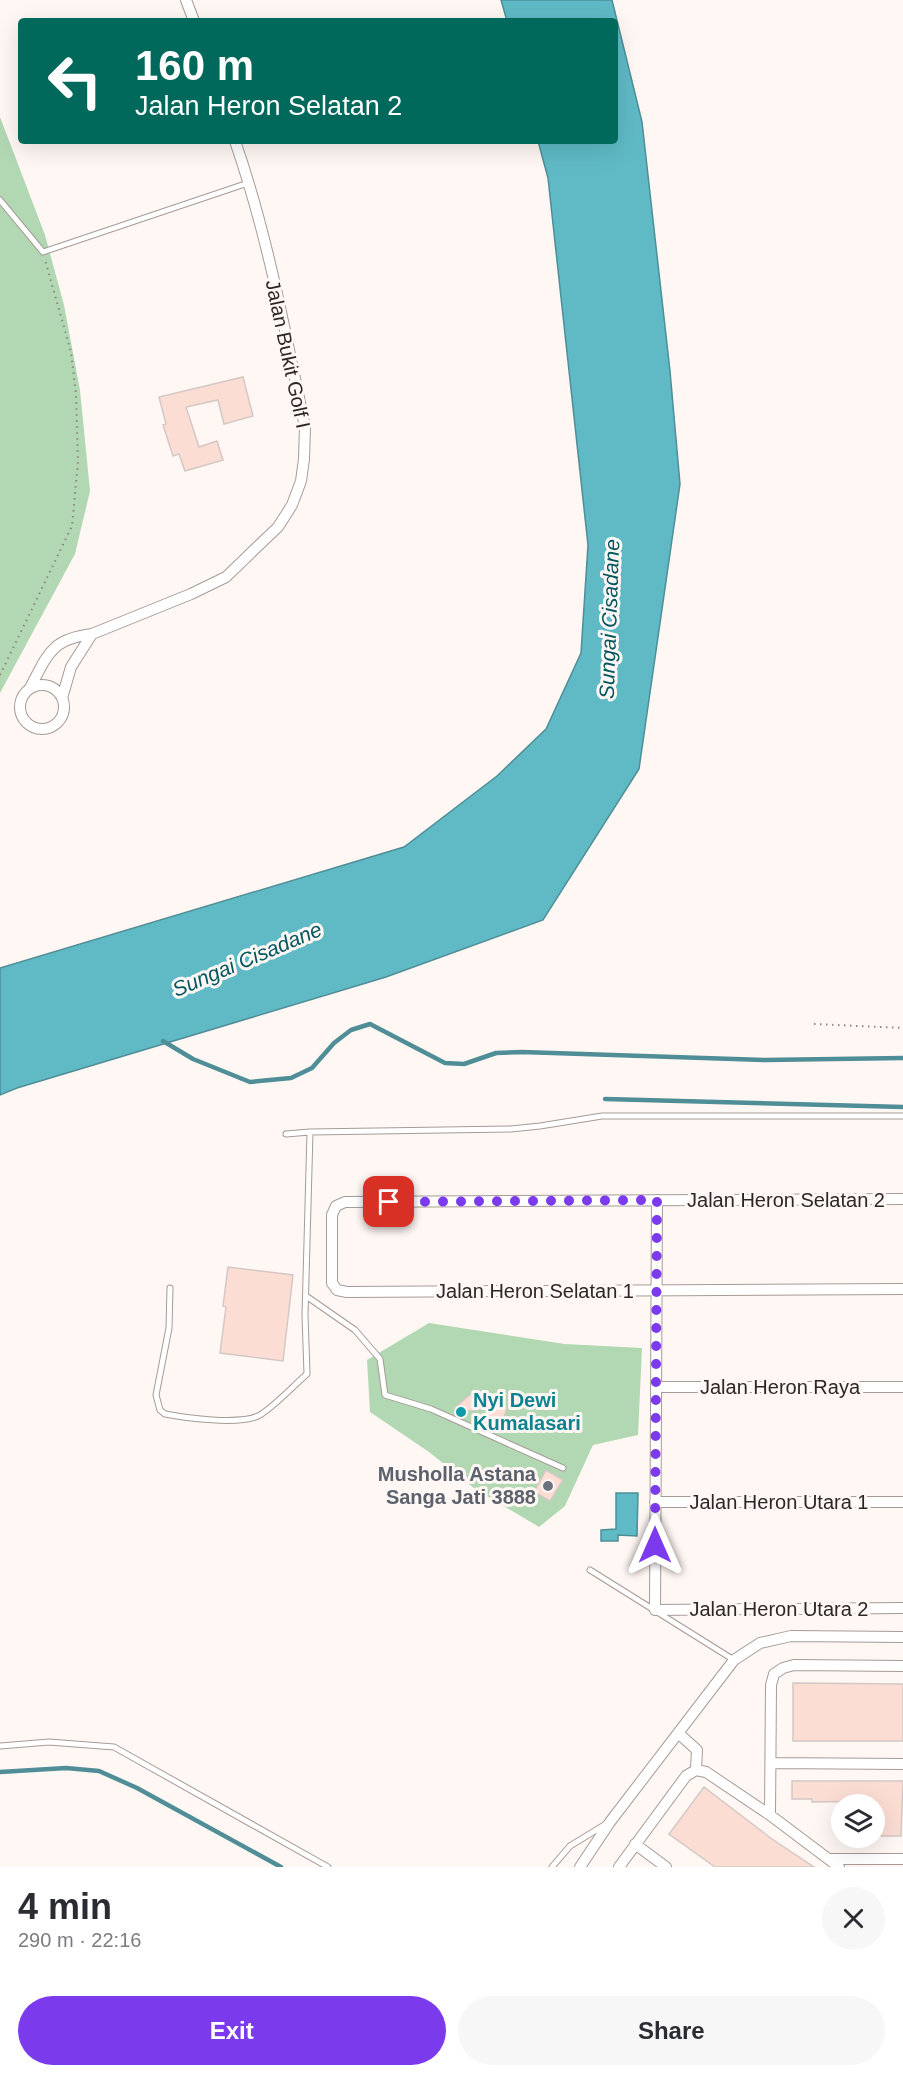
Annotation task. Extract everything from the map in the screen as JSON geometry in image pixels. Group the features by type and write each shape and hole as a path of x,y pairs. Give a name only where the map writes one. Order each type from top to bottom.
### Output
{"street":[{"path":"186,0 193,18"},
{"name":"Jalan Bukit Golf I","path":"92,634 71,667 62,698 64,712 55,725 48,729 33,728 27,724 20,712 21,698 30,687 46,657 59,643 75,636 92,634 191,594 226,577 278,527 292,505 301,481 305,427 249,182 236,144"},
{"path":"30,687 37,685 52,687 62,698"},
{"name":"Jalan Heron Selatan 2","path":"347,1292 338,1290 332,1283 332,1215 336,1206 345,1202 903,1199"},
{"path":"655,1610 657,1200"},
{"name":"Jalan Heron Selatan 1","path":"347,1292 903,1289"},
{"name":"Jalan Heron Raya","path":"656,1387 903,1387"},
{"name":"Jalan Heron Utara 1","path":"655,1502 903,1502"},
{"name":"Jalan Heron Utara 2","path":"655,1610 903,1608"},
{"path":"580,1867 610,1822 734,1660 760,1643 791,1636 903,1637"},
{"path":"770,1815 771,1685 774,1674 794,1665 903,1666"},
{"path":"678,1733 697,1750 696,1770"},
{"path":"771,1763 903,1764"},
{"path":"619,1867 686,1776 696,1770 706,1772 770,1815 839,1867"},
{"path":"635,1844 666,1867"},
{"path":"829,1859 903,1859"}],"lane":[{"path":"0,200 43,252 249,182"},
{"path":"286,1134 520,1128 602,1116 903,1116"},
{"path":"170,1288 169,1328 156,1395 160,1410 165,1414 232,1421 248,1420 268,1410 307,1374 306,1296 310,1132"},
{"path":"306,1296 355,1330 380,1359 385,1395 431,1409 563,1468"},
{"path":"590,1570 734,1660"},
{"path":"0,1746 49,1742 114,1747 328,1867"},
{"path":"552,1867 570,1846 610,1822"}],"path":[{"path":"0,675 72,526 78,462 76,394 70,352 43,252"},
{"path":"814,1024 903,1028"}],"green space":[{"path":"0,117 45,235 64,305 80,390 90,491 75,554 0,693"},
{"path":"429,1323 565,1344 642,1348 638,1435 593,1445 565,1506 539,1527 475,1489 429,1452 370,1412 367,1360"}],"water":[{"path":"501,0 612,0 616,18 506,18"},
{"name":"Sungai Cisadane","path":"618,24 642,122 670,371 680,484 639,769 543,920 386,977 0,1095 0,968 404,847 497,776 546,729 581,653 588,545 548,178 539,144 618,144"},
{"path":"616,1493 638,1493 637,1536 618,1535 618,1541 601,1541 601,1530 616,1529"}],"building":[{"path":"243,377 253,416 224,424 218,400 186,407 199,447 217,441 223,460 185,471 179,454 173,456 163,425 166,424 159,397"},
{"path":"228,1267 293,1275 283,1361 220,1353"},
{"path":"473,1392 485,1409 468,1411 458,1405"},
{"path":"492,1403 507,1408 500,1430 485,1426"},
{"name":"Musholla Astana Sanga Jati 3888","path":"546,1470 563,1480 550,1501 534,1492"},
{"path":"793,1683 903,1684 903,1741 793,1741"},
{"path":"792,1781 903,1781 901,1836 885,1836 885,1794 831,1794 831,1802 792,1799"},
{"path":"704,1787 772,1839 814,1867 715,1867 669,1834"}],"waterway":[{"path":"163,1041 193,1059 250,1082 291,1078 312,1068 334,1043 351,1030 370,1024 445,1063 464,1064 496,1053 522,1052 765,1060 903,1058"},
{"path":"605,1099 903,1107"},
{"path":"0,1772 66,1768 99,1771 137,1788 281,1867"}],"place":[{"name":"Nyi Dewi Kumalasari","path":"461,1412"},
{"name":"Musholla Astana Sanga Jati 3888","path":"548,1486"}],"route":[{"path":"389,1202 657,1200 655,1545"}]}
